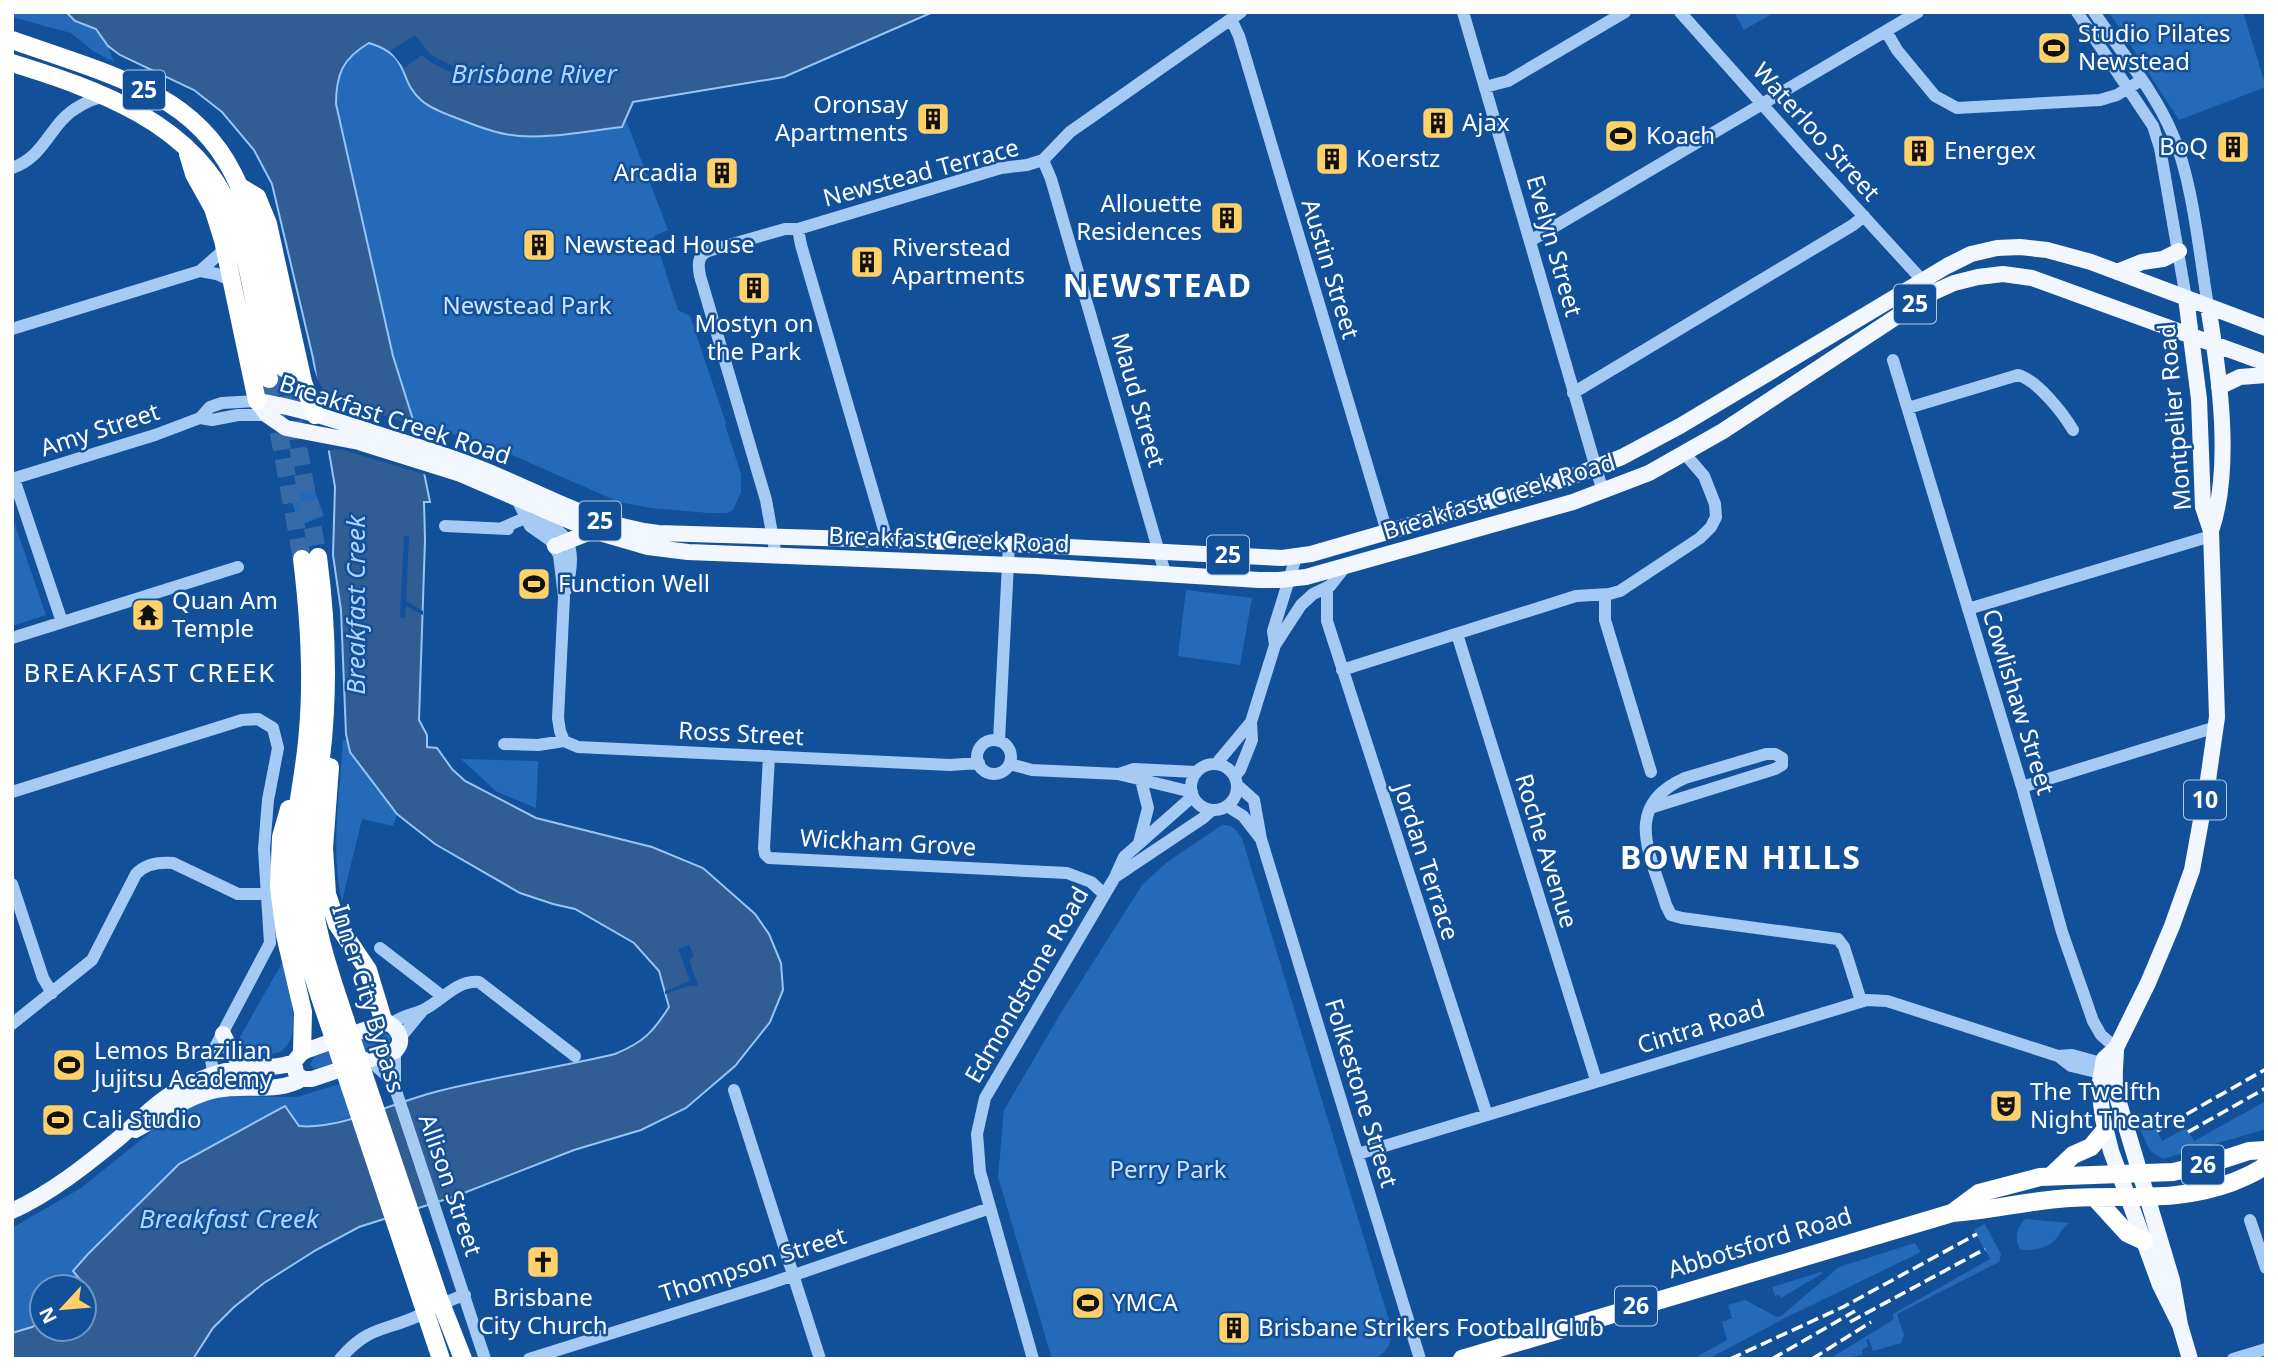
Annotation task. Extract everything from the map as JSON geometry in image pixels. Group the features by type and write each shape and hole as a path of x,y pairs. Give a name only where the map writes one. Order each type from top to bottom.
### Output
{"highway":[{"name":"25","path":"12,40 116,79 171,104 194,122 218,148 242,188 257,197 268,224 303,382 315,415"},
{"name":"25","path":"12,63 105,96 147,117 187,150"},
{"path":"187,150 209,172 231,212 277,373 256,236 242,188"},
{"path":"187,150 194,174 215,214 226,248 262,408"},
{"name":"Inner City Bypass","path":"441,1359 337,1022 320,943 311,880 311,833 323,734 326,638 310,558 311,684 308,732 293,849 296,912 306,957 337,1022 463,1359"},
{"path":"323,734 330,762 324,848 327,894 337,924 368,970 387,1023"},
{"path":"298,1057 303,1012 285,935 279,870 284,820 287,811 299,798"},
{"path":"2052,1175 2073,1155 2091,1147 2105,1130"},
{"name":"26","path":"2120,1175 2181,1170 2249,1151 2266,1150"},
{"name":"26","path":"2147,1198 2176,1196 2217,1187 2257,1172 2266,1165"},
{"name":"Abbotsford Road","path":"1952,1213 1979,1193 2019,1181 2052,1175 2120,1175"},
{"name":"Abbotsford Road","path":"1462,1359 1952,1213 1984,1211 2060,1198 2147,1198"},
{"path":"2095,1198 2127,1233 2144,1241"}],"main road":[{"name":"Breakfast Creek Road","path":"262,408 286,428 440,460 502,477 577,512 620,527 658,533 1009,544 1268,558 1296,557 1387,533 1571,477 1631,453 1970,254 2008,247 2047,250 2091,262 2208,306"},
{"path":"2117,272 2142,262 2163,259 2179,251"},
{"name":"Breakfast Creek Road","path":"262,408 315,415 440,460 593,531 623,541 668,550 1009,564 1288,580 1345,567 1603,492 1649,473 1734,424 1924,298 1965,279 2003,274 2032,278 2214,345"},
{"name":"Montpelier Road","path":"2108,1070 2148,984 2186,890 2205,800 2216,727 2211,533 2203,508 2199,399 2186,298"},
{"name":"25","path":"2208,306 2266,328"},
{"name":"Montpelier Road","path":"2208,306 2219,387 2221,435 2219,507 2211,533"},
{"name":"25","path":"2214,345 2266,362"},
{"path":"2219,387 2240,377 2266,375"},
{"path":"561,544 593,531"},
{"path":"12,1211 51,1190 120,1137 160,1101 181,1089 215,1083 245,1068 280,1068 298,1057 387,1023 398,1045 369,1060 286,1086 245,1087 215,1083"},
{"path":"223,1034 234,1056 245,1068"},
{"path":"298,1057 296,1073 302,1079"},
{"path":"2108,1070 2099,1095 2105,1130 2160,1285 2180,1325"},
{"path":"2108,1070 2172,1280 2180,1325 2190,1359"}],"street":[{"name":"Evelyn Street","path":"1463,12 1603,492"},
{"path":"1485,87 1508,81 1625,12"},
{"name":"Waterloo Street","path":"1680,12 1922,280"},
{"path":"1530,241 1918,12"},
{"path":"2077,12 2153,126 2160,148 2186,298"},
{"path":"2094,12 2141,80 2172,132 2183,166 2208,306"},
{"name":"Newstead Terrace","path":"774,536 766,500 702,284 698,262 701,256 708,251 785,229 798,229 1001,168 1044,160 1070,132 1236,16"},
{"name":"Austin Street","path":"1236,16 1237,30 1387,533"},
{"path":"1885,31 1935,96 1957,108 2100,100 2113,97 2141,80"},
{"path":"12,168 33,158 63,118 83,104 105,96"},
{"name":"Maud Street","path":"1044,160 1165,573"},
{"path":"1573,393 1864,216"},
{"path":"798,229 887,540"},
{"path":"200,271 226,248"},
{"path":"12,329 200,271 213,272 232,281"},
{"name":"Cowlishaw Street","path":"1893,360 2022,787 2058,919 2091,1016 2100,1033 2116,1048"},
{"path":"1908,408 2018,375 2026,378 2058,408 2073,430"},
{"name":"Amy Street","path":"13,479 155,435 200,418 211,407 222,403 262,408"},
{"path":"1342,670 1576,596 1605,595 1626,588 1700,538 1716,517 1715,505 1704,476 1685,454"},
{"path":"13,479 62,622"},
{"path":"516,497 528,523"},
{"path":"445,526 502,528 528,523 551,526 558,530 561,544 572,549 571,572 564,597 558,718 564,741"},
{"path":"1968,609 2211,533"},
{"path":"774,536 776,556"},
{"path":"999,741 1009,544"},
{"path":"1275,645 1273,631 1296,557"},
{"path":"12,638 238,567"},
{"path":"1236,780 1230,770 1216,764 1202,767 1196,772 1191,785 1192,794 1200,805 1212,810 1227,806 1235,797 1236,780 1252,740 1251,722 1275,645 1301,605 1313,594 1327,587 1345,567"},
{"name":"Jordan Terrace","path":"1327,587 1327,621 1487,1115"},
{"path":"1605,595 1605,620 1651,772"},
{"name":"Roche Avenue","path":"1457,634 1596,1080"},
{"path":"12,792 242,720 258,719 273,728 278,744 265,824 270,943 211,1056 215,1083"},
{"path":"1216,764 1251,722"},
{"path":"2022,787 2216,727"},
{"name":"Ross Street","path":"503,744 538,745 564,741 578,747 950,765 979,763"},
{"path":"988,741 1004,743 1011,752 1010,764 997,774 986,772 979,763 980,748 988,741"},
{"path":"1650,808 1775,769 1782,765 1783,760 1775,754 1766,754 1685,778 1667,788 1650,808 1645,817 1646,836 1665,905 1671,915 1682,918 1838,939 1844,947 1861,1001"},
{"name":"Wickham Grove","path":"769,756 764,852 769,858 1067,873 1091,882 1104,894"},
{"path":"1010,764 1032,770 1118,774 1192,794"},
{"path":"1118,774 1134,769 1196,772"},
{"path":"1139,843 1147,808 1141,779"},
{"name":"Folkestone Street","path":"1236,780 1254,800 1261,839 1420,1359"},
{"name":"Edmondstone Road","path":"1033,1359 980,1172 976,1147 978,1124 985,1098 1115,877 1124,857 1192,794"},
{"name":"Folkestone Street","path":"1227,806 1243,816 1261,839"},
{"name":"Edmondstone Road","path":"1115,877 1212,810"},
{"path":"12,1024 92,960 136,874 144,867 164,862 173,863 238,894 266,894"},
{"path":"12,884 43,978 52,993"},
{"path":"380,947 442,996"},
{"path":"398,1045 423,1010 465,983 479,982 575,1056"},
{"name":"Cintra Road","path":"1358,1154 1596,1080 1873,999 1887,1001 2057,1056 2071,1066 2108,1070"},
{"path":"387,1023 423,1010"},
{"name":"Allison Street","path":"395,1088 398,1045"},
{"name":"Allison Street","path":"369,1060 386,1075 395,1088 485,1359"},
{"path":"734,1090 820,1359"},
{"name":"Thompson Street","path":"529,1359 793,1276 990,1208"},
{"path":"2250,1220 2266,1268"},
{"name":"Allison Street","path":"340,1359 352,1345 367,1334 418,1316 438,1304 465,1295"},
{"path":"2234,1359 2266,1349"}],"green space":[{"path":"12,12 66,12 97,30 114,62 93,51 71,33 12,17"},
{"path":"1734,12 1775,12 1744,30"},
{"path":"2109,12 2243,12 2266,87 2179,120"},
{"name":"Newstead Park","path":"369,42 392,54 414,92 425,103 487,130 519,136 548,136 622,127 626,120 668,230 654,236 678,310 690,316 741,474 741,492 733,510 727,513 709,513 619,502 489,445 414,423 393,356 336,104 343,68 353,54"},
{"path":"312,483 324,516 300,525 288,492"},
{"path":"12,516 46,615 12,626"},
{"path":"1186,590 1252,598 1240,665 1178,656"},
{"path":"343,740 348,740 350,752 397,814 393,826 362,819 342,901 336,842"},
{"path":"461,759 538,761 536,808 497,792"},
{"name":"Perry Park","path":"1222,825 1232,827 1242,838 1392,1330 1390,1343 1375,1359 1052,1359 998,1177 1004,1110 1061,1013 1142,885 1166,863"},
{"path":"283,961 292,1001 293,1031 289,1043 281,1051 268,1054 244,1050 238,1044 240,1037"},
{"path":"382,1033 391,1035 387,1045 319,1068 314,1069 310,1064 315,1056"},
{"path":"343,1083 354,1117 310,1127 299,1126 285,1106 179,1164 88,1254 73,1271 75,1273 28,1273 28,1328 12,1333 12,1228 81,1188 157,1127 198,1103 227,1096 297,1097"},
{"path":"2266,1101 2266,1129 2163,1159 2150,1151 2132,1112 2148,1115 2162,1141 2186,1128 2194,1141"},
{"path":"2027,1219 2070,1223 2047,1246 2024,1250 2018,1245 2017,1234"},
{"path":"1985,1224 2001,1254 1999,1262 1897,1314 1904,1335 1901,1343 1873,1351 1869,1339 1866,1340 1868,1346 1862,1350 1863,1354 1846,1359 1829,1359 1893,1320 1893,1314 1990,1259 1974,1230"},
{"path":"1915,1243 1921,1252 1708,1359 1693,1359 1727,1340 1722,1322 1732,1318 1728,1305 1745,1300 1777,1317 1781,1316 1839,1267"},
{"path":"1823,1273 1781,1298 1779,1295 1775,1296 1772,1287"}],"water":[{"name":"Breakfast Creek","path":"66,12 933,12 784,77 633,102 622,127 563,135 505,134 439,111 425,103 414,92 392,54 369,43 353,55 343,68 336,104 393,356 414,423 430,502 424,502 419,720 427,735 427,747 437,748 452,769 465,781 536,818 652,847 703,868 755,914 769,934 781,963 783,990 770,1022 735,1066 686,1108 641,1130 574,1150 456,1196 359,1227 264,1283 213,1328 193,1359 12,1359 12,1333 28,1328 28,1343 98,1343 98,1273 73,1271 179,1164 285,1106 299,1126 332,1124 435,1092 615,1054 647,1035 669,1007 659,971 634,943 575,909 520,893 435,844 397,814 350,752 346,734 341,610 333,555 335,487 313,358 272,184 254,150 222,112 194,90 120,55 108,46 96,29 75,21"}],"pier":[{"path":"415,35 431,55 462,71 460,77 422,55 404,68 390,51"},
{"path":"313,366 319,383 329,397 418,427 430,476 340,449 324,451"},
{"path":"404,536 409,536 406,601 423,611 423,615 406,606 405,618 400,618"},
{"path":"689,945 694,957 689,960 698,985 665,994 665,991 690,981 678,949"}],"tunnel":[{"path":"284,368 318,557"},
{"path":"269,379 302,559"}],"railway":[{"path":"2157,1131 2266,1069"},
{"path":"2188,1132 2266,1088"},
{"path":"1730,1359 1843,1307 1977,1234"},
{"path":"1850,1322 1985,1249"},
{"path":"1772,1359 1855,1311"},
{"path":"1812,1359 1871,1322"}],"place":[{"name":"Studio Pilates Newstead","path":"2054,48"},
{"name":"Oronsay Apartments","path":"933,119"},
{"name":"Ajax","path":"1438,123"},
{"name":"Koach","path":"1621,136"},
{"name":"BoQ","path":"2233,147"},
{"name":"Energex","path":"1919,151"},
{"name":"Koerstz","path":"1332,159"},
{"name":"Arcadia","path":"722,173"},
{"name":"Allouette Residences","path":"1227,218"},
{"name":"Newstead House","path":"539,245"},
{"name":"Riverstead Apartments","path":"867,262"},
{"name":"Mostyn on the Park","path":"754,288"},
{"name":"Function Well","path":"534,584"},
{"name":"Quan Am Temple","path":"148,615"},
{"name":"Lemos Brazilian Jujitsu Academy","path":"69,1065"},
{"name":"The Twelfth Night Theatre","path":"2006,1106"},
{"name":"Cali Studio","path":"58,1120"},
{"name":"Brisbane City Church","path":"543,1262"},
{"name":"YMCA","path":"1088,1303"},
{"name":"Brisbane Strikers Football Club","path":"1234,1328"}],"district":[{"name":"NEWSTEAD","path":"1158,286"},
{"name":"BREAKFAST CREEK","path":"150,673"},
{"name":"BOWEN HILLS","path":"1741,858"}],"water label":[{"name":"Brisbane River","path":"534,74"}]}
